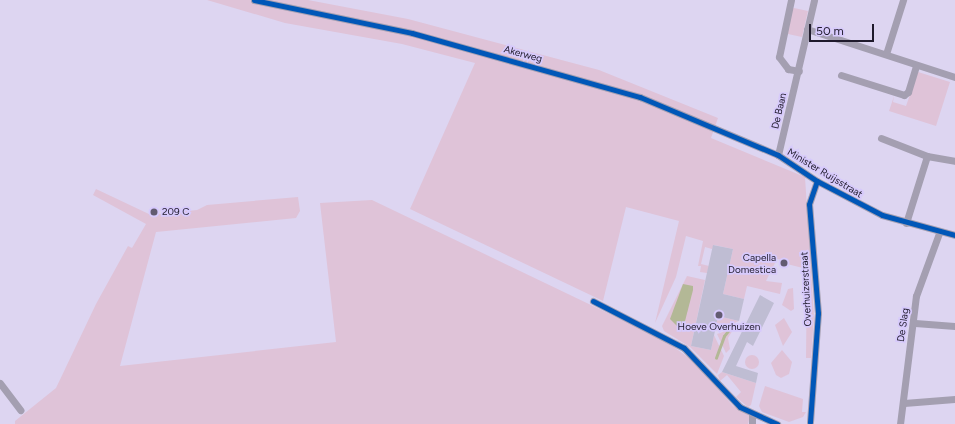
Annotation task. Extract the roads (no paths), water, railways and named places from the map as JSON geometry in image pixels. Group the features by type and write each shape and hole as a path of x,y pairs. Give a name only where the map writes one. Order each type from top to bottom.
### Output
{"street":[{"name":"Akerweg","path":"254,0 412,34 577,78 640,97 778,155"},
{"path":"791,0 779,57 788,69 798,71"},
{"name":"De Baan","path":"778,155 814,0"},
{"path":"886,54 903,0"},
{"path":"808,29 955,77"},
{"path":"841,76 904,95 908,92 916,65"},
{"path":"881,138 927,156 955,162"},
{"name":"Minister Ruijsstraat","path":"778,155 817,181 855,202 906,223 955,236"},
{"path":"906,223 927,156"},
{"name":"Overhuizerstraat","path":"809,423 818,313 809,204 810,192 817,181"},
{"name":"De Slag","path":"900,424 915,323 916,296 940,233"},
{"path":"593,301 684,348 738,405 752,414 777,424"},
{"path":"915,323 955,326"},
{"path":"0,383 20,410"},
{"path":"904,403 955,399"},
{"path":"752,414 752,424"}],"waterway":[{"path":"716,358 724,336 733,325"}],"place":[{"name":"209 C","path":"154,212"},
{"name":"Capella Domestica","path":"784,263"},
{"name":"Hoeve Overhuizen","path":"719,315"}]}
